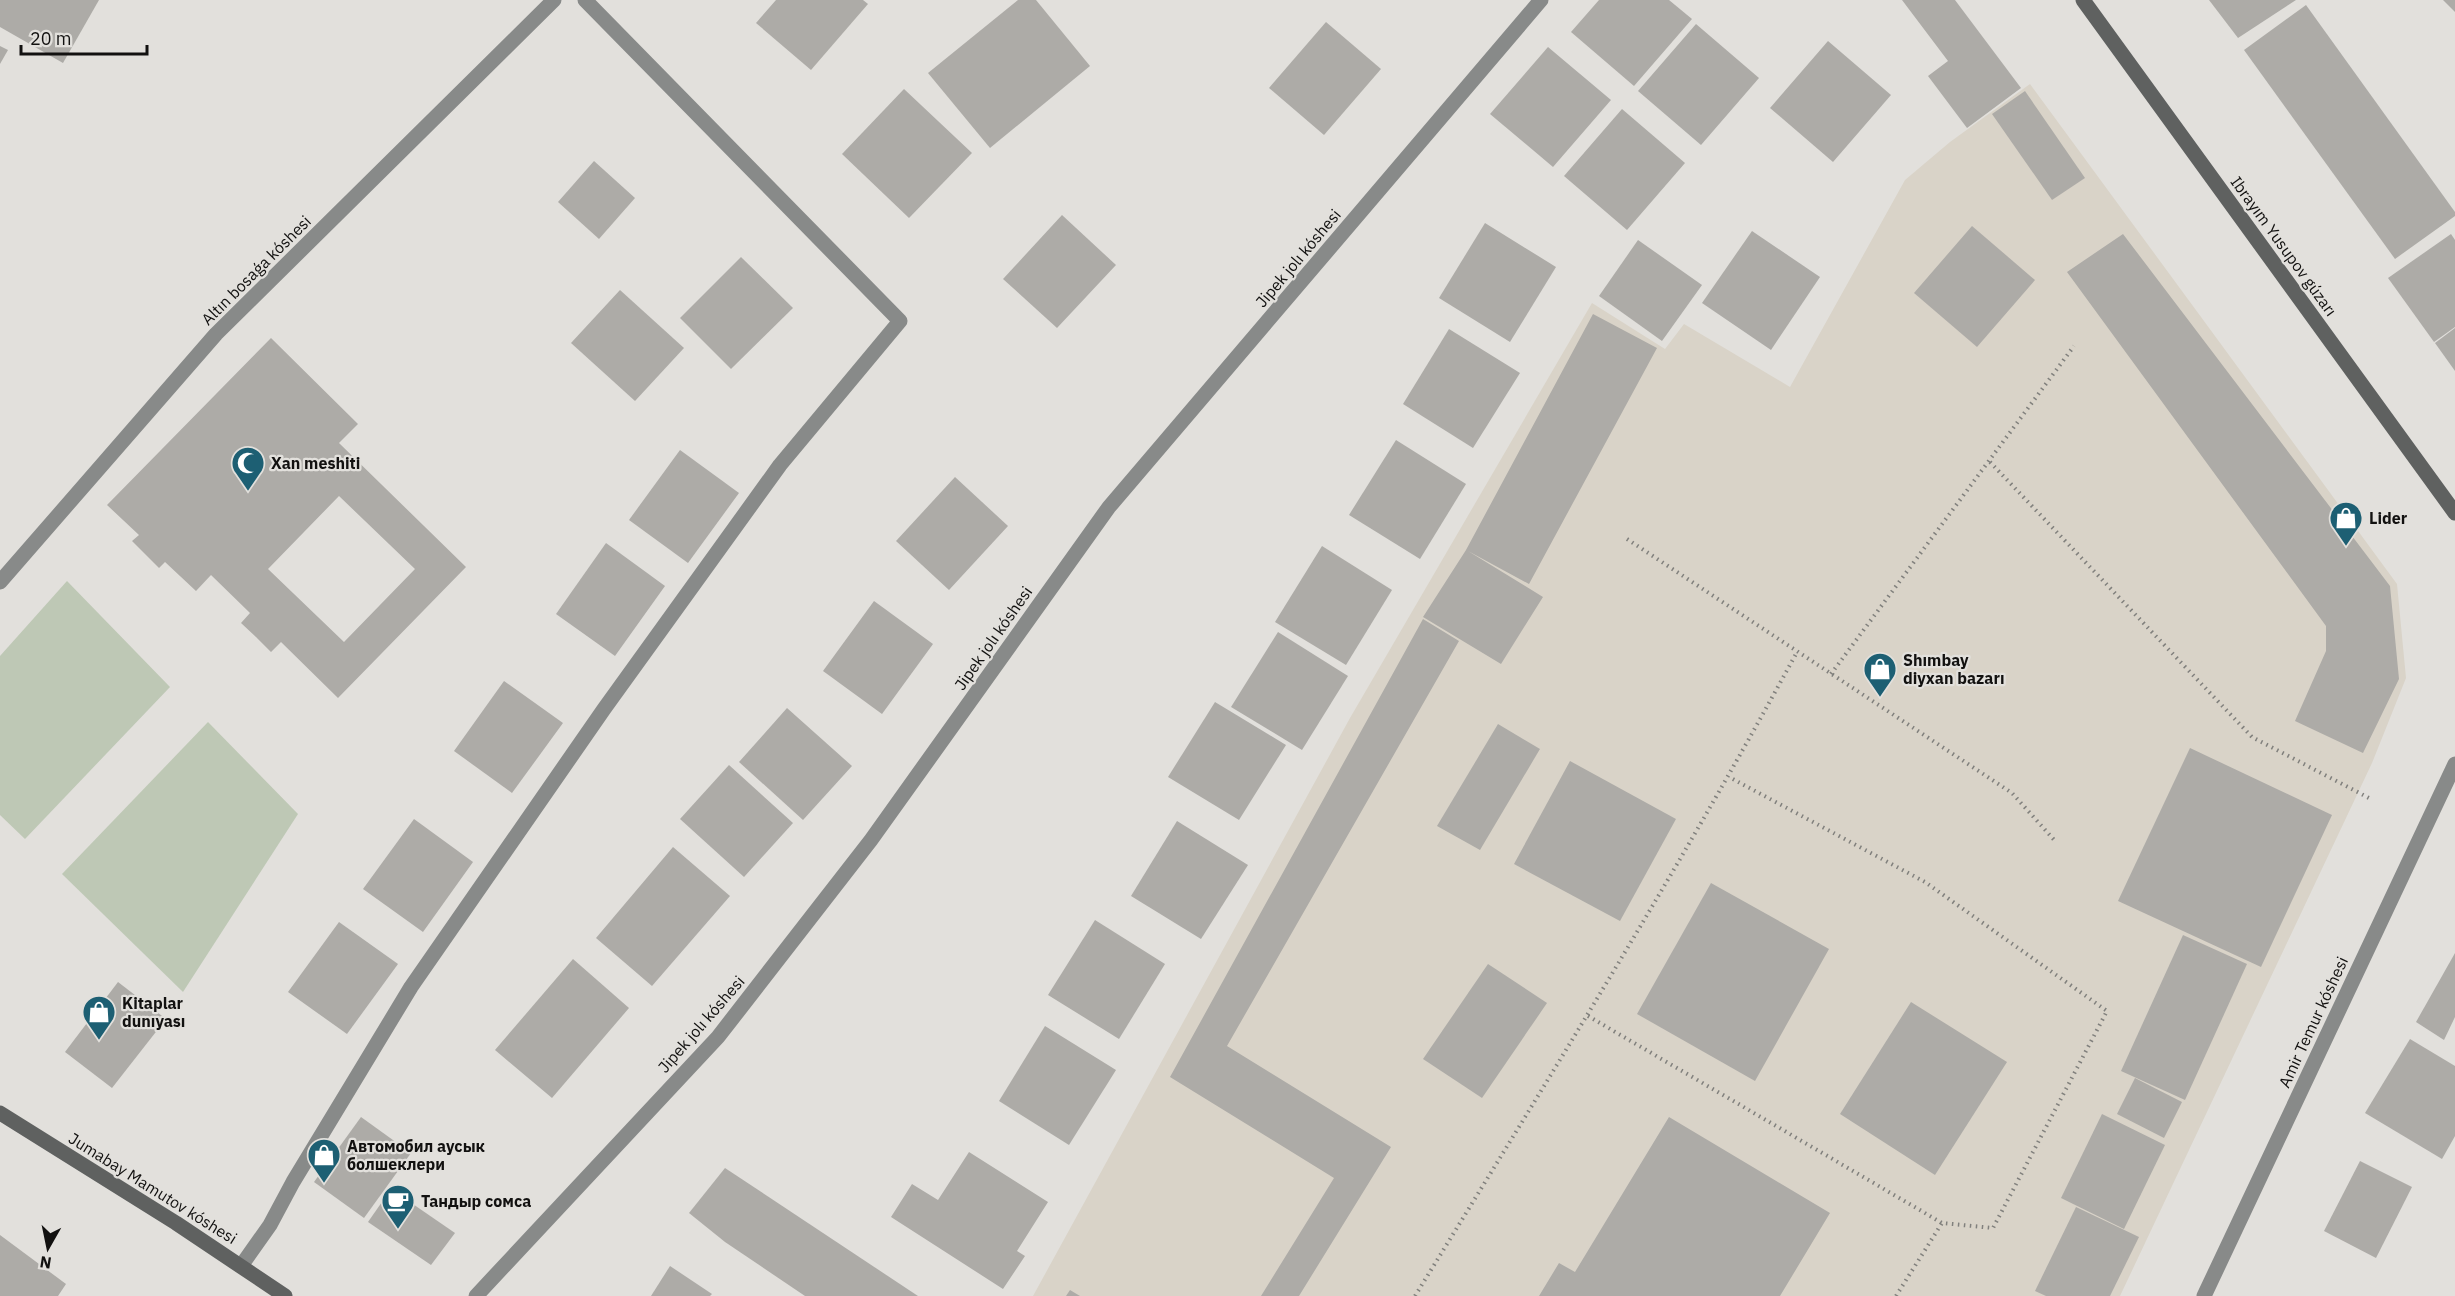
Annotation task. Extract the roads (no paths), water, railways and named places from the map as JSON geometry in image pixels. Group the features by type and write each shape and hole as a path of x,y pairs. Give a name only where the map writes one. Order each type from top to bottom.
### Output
{"main road":[{"name":"Ibrayım Yusupov gúzarı","path":"2083,0 2455,513"},
{"name":"Jumabay Mamutov kóshesi","path":"0,1113 285,1296"}],"street":[{"name":"Altın bosaǵa kóshesi","path":"0,582 216,334 554,0"},
{"path":"241,1266 270,1225 292,1182 411,987 604,709 780,465 900,321 585,0"},
{"name":"Jipek jolı kóshesi","path":"476,1296 718,1037 871,840 1109,507 1541,0"},
{"name":"Amir Temur kóshesi","path":"2204,1296 2455,764"}],"place":[{"name":"Xan meshiti","path":"248,492"},
{"name":"Lider","path":"2346,547"},
{"name":"Shımbay diyxan bazarı","path":"1880,698"},
{"name":"Kitaplar dunıyası","path":"99,1041"},
{"name":"Автомобил аусык болшеклери","path":"324,1184"},
{"name":"Тандыр сомса","path":"398,1230"}]}
